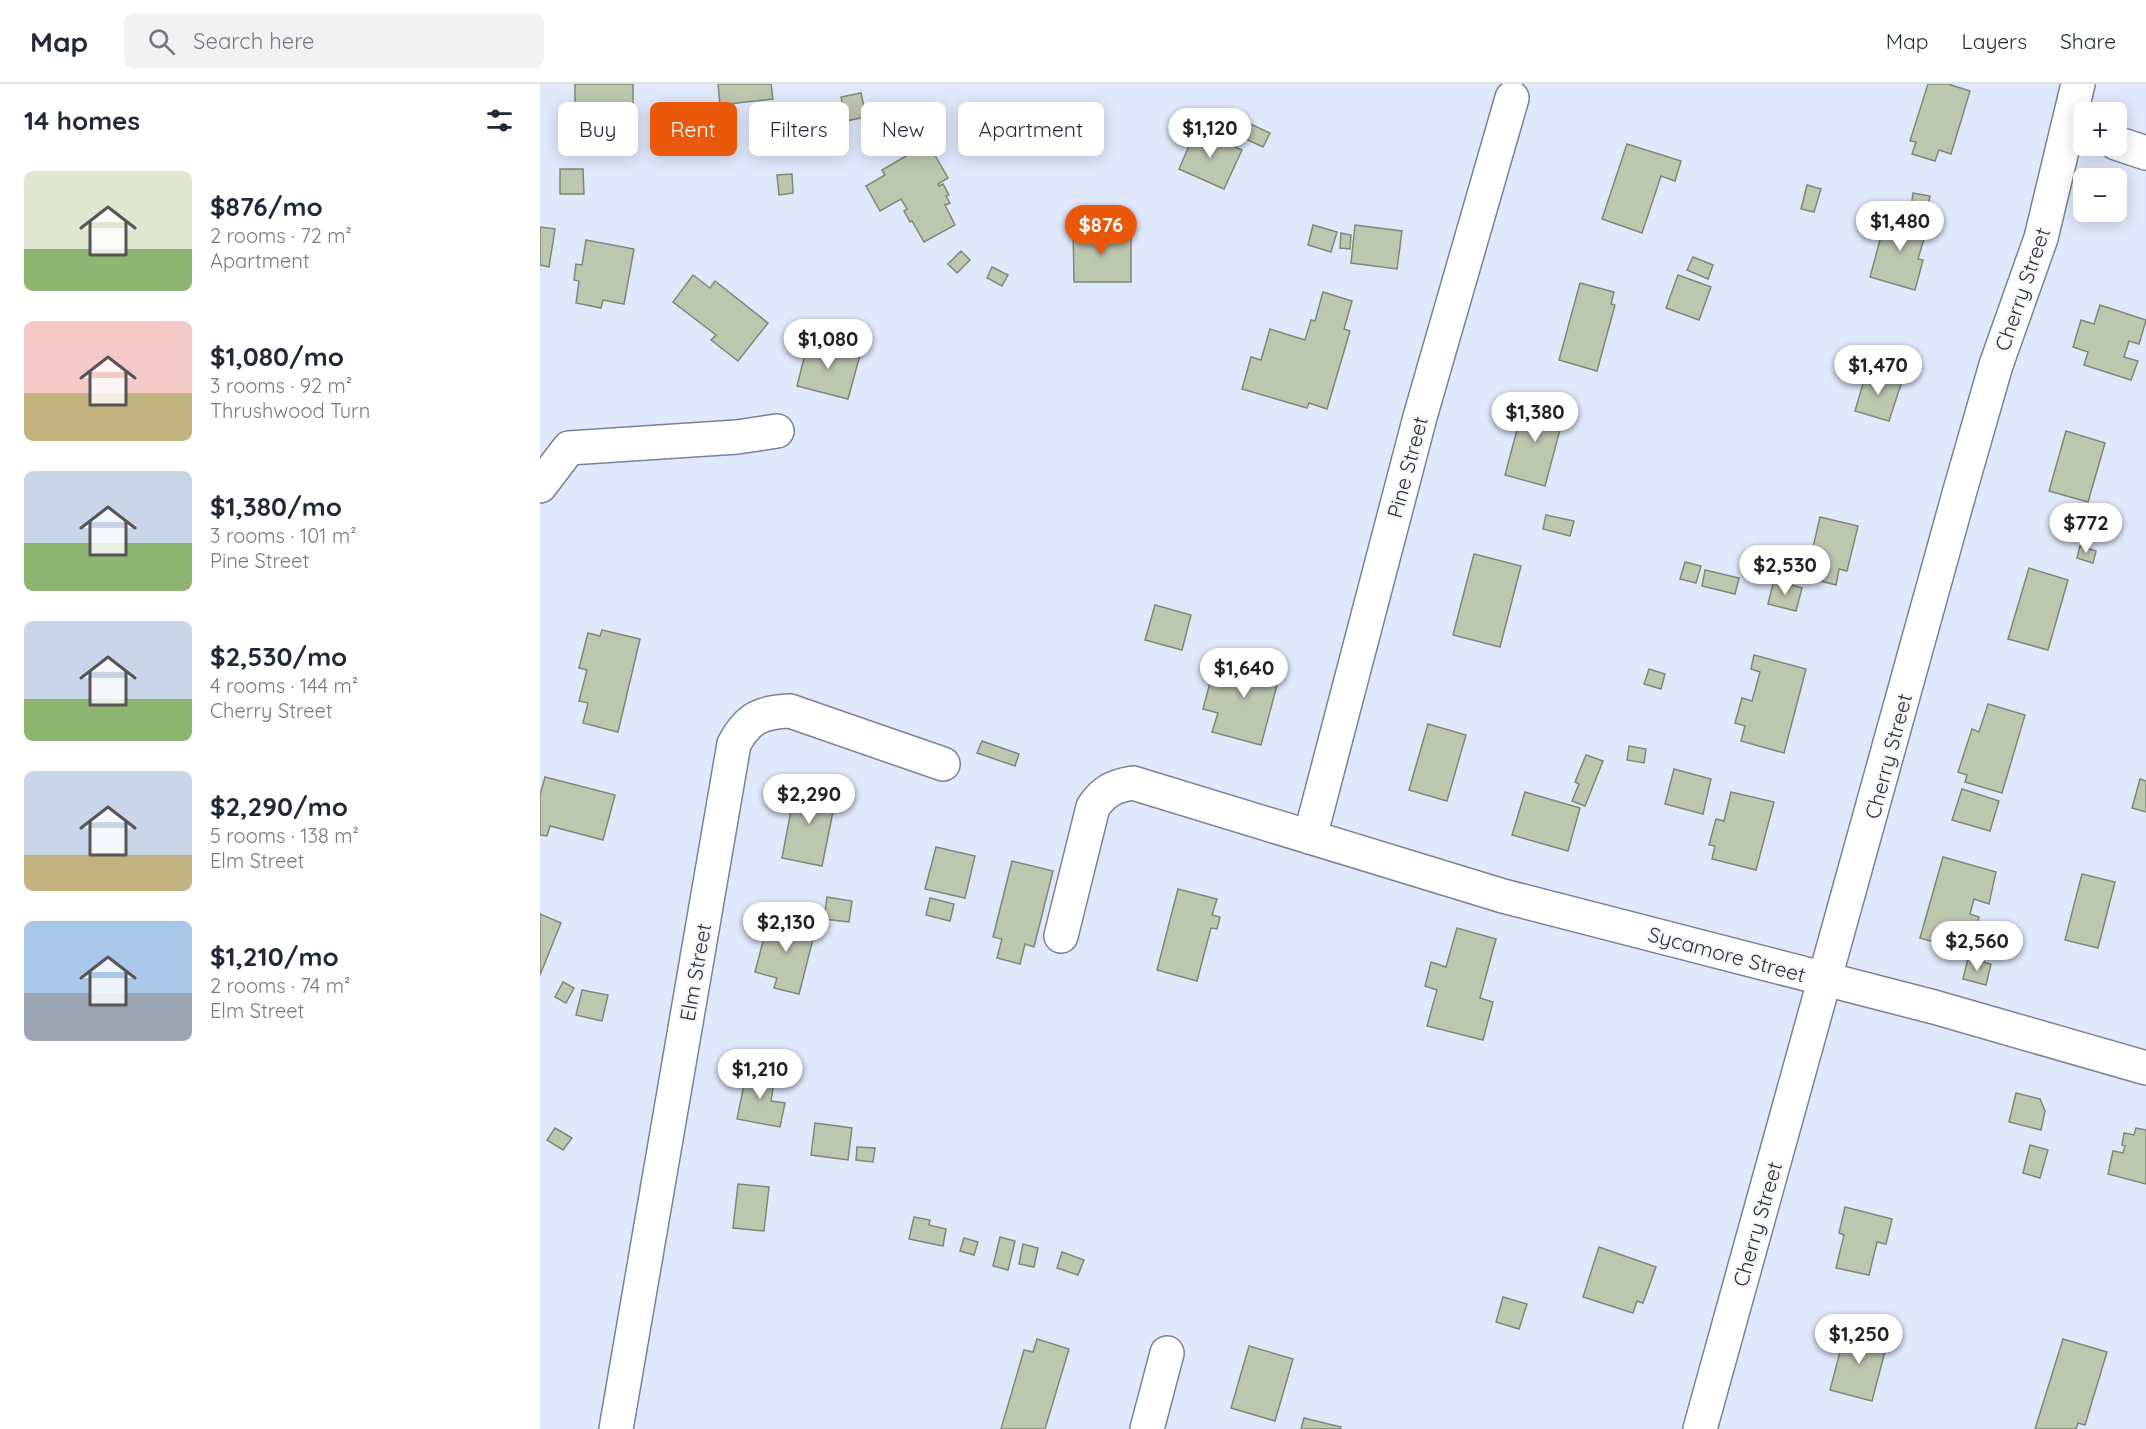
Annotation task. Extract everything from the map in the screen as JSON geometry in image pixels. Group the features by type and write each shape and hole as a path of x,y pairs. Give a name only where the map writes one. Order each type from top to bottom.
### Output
{"street":[{"name":"Cherry Street","path":"2077,102 2078,84"},
{"name":"Pine Street","path":"1310,837 1424,406 1512,98"},
{"name":"Cherry Street","path":"1700,1429 1996,365 2073,140"},
{"path":"2127,147 2146,153"},
{"path":"540,486 569,448 737,437 777,431"},
{"name":"Elm Street","path":"616,1429 734,744 742,730 753,719 771,711 790,711 943,764"},
{"name":"Sycamore Street","path":"1061,936 1093,807 1101,795 1116,786 1133,783 1503,896 1934,1007 2146,1068"},
{"path":"1147,1429 1167,1353"}],"building":[{"path":"575,84 633,84 633,102 575,102"},
{"path":"718,84 771,84 773,99 737,103 720,102"},
{"path":"1928,84 1948,84 1970,91 1951,154 1939,150 1935,161 1912,154 1916,142 1910,141"},
{"path":"861,93 863,102 861,102 861,118 849,120 849,102 842,102 841,97"},
{"path":"1244,121 1270,133 1263,147 1237,135"},
{"path":"1196,130 1242,150 1224,189 1179,169"},
{"path":"1627,144 1681,161 1675,181 1661,176 1642,233 1602,219"},
{"path":"906,156 935,156 948,178 938,184 939,186 943,184 949,195 946,196 950,203 945,205 955,225 924,242 904,211 907,209 901,199 880,211 866,186 885,175 882,170"},
{"path":"560,169 583,169 584,194 560,194"},
{"path":"792,174 793,193 779,195 777,175"},
{"path":"1807,185 1821,189 1814,212 1801,209"},
{"path":"1913,193 1930,196 1927,210 1911,208"},
{"path":"1887,214 1928,225 1918,259 1923,260 1915,290 1870,277"},
{"path":"1313,225 1337,232 1331,252 1308,245"},
{"path":"1355,225 1402,231 1397,269 1351,263"},
{"path":"540,227 555,229 549,267 540,265"},
{"path":"1073,227 1099,227 1099,235 1131,235 1131,282 1074,282"},
{"path":"1341,233 1351,235 1350,249 1340,248"},
{"path":"586,240 634,249 624,304 603,300 601,308 576,303 579,281 574,280 576,264 582,265"},
{"path":"961,251 970,260 957,273 948,264"},
{"path":"1693,257 1713,265 1708,279 1687,270"},
{"path":"992,267 1008,275 1002,286 987,278"},
{"path":"693,275 710,288 715,281 768,323 738,361 711,340 716,335 673,302"},
{"path":"1678,275 1711,287 1699,320 1666,308"},
{"path":"1580,283 1614,292 1611,304 1615,305 1597,371 1559,360"},
{"path":"1323,292 1352,301 1344,329 1350,331 1327,409 1309,403 1307,408 1242,389 1251,357 1261,360 1270,329 1305,340 1311,320 1315,321"},
{"path":"2100,305 2146,320 2139,344 2129,341 2124,357 2138,361 2131,380 2084,365 2088,352 2073,347 2081,320 2094,324"},
{"path":"808,342 860,355 848,399 797,386"},
{"path":"1867,370 1902,381 1889,421 1855,411"},
{"path":"1525,400 1565,411 1545,486 1505,475"},
{"path":"2066,431 2105,443 2088,502 2049,491"},
{"path":"1546,515 1574,521 1570,536 1543,529"},
{"path":"1820,517 1858,526 1847,571 1839,569 1836,585 1805,577 1807,571 1799,569 1801,558 1810,560"},
{"path":"2080,546 2096,551 2093,563 2077,558"},
{"path":"1474,554 1521,566 1500,647 1453,635"},
{"path":"1685,562 1701,566 1696,583 1680,579"},
{"path":"2029,568 2068,580 2048,650 2008,639"},
{"path":"1705,570 1739,578 1735,594 1702,586"},
{"path":"1774,580 1802,588 1796,611 1768,604"},
{"path":"1155,605 1191,615 1182,650 1145,640"},
{"path":"602,630 640,639 618,732 583,723 588,703 579,701 587,670 579,668 588,633 600,636"},
{"path":"1238,650 1276,661 1273,672 1280,674 1261,745 1212,732 1218,713 1203,709 1211,679 1229,684"},
{"path":"1754,655 1806,669 1784,753 1741,741 1745,726 1735,723 1742,698 1752,701 1760,672 1751,669"},
{"path":"1649,669 1665,674 1661,689 1644,684"},
{"path":"1988,704 2025,715 2002,793 1965,782 1967,775 1958,772 1972,729 1979,732"},
{"path":"1428,724 1466,735 1447,801 1409,790"},
{"path":"982,741 1019,754 1015,766 977,753"},
{"path":"1629,746 1646,749 1644,763 1627,760"},
{"path":"1586,755 1603,761 1585,806 1572,801 1579,784 1575,782"},
{"path":"1674,769 1711,779 1703,814 1665,804"},
{"path":"545,777 615,795 603,840 550,826 547,836 540,835 540,795"},
{"path":"2140,779 2146,781 2146,812 2132,808"},
{"path":"796,784 837,792 822,866 782,858"},
{"path":"1962,789 1999,801 1990,831 1952,820"},
{"path":"1525,792 1580,808 1568,851 1512,835"},
{"path":"1731,792 1774,802 1756,870 1712,859 1715,846 1709,845 1716,819 1724,821"},
{"path":"936,847 975,856 965,898 925,889"},
{"path":"1943,857 1996,872 1989,904 1974,899 1970,914 1979,917 1975,932 1964,928 1959,949 1920,938"},
{"path":"1012,861 1053,871 1034,947 1025,944 1020,964 997,958 1002,939 993,937"},
{"path":"2082,874 2115,882 2098,948 2065,940"},
{"path":"1178,889 1217,899 1212,915 1220,917 1217,929 1211,928 1197,981 1157,970"},
{"path":"827,897 852,901 849,922 824,919"},
{"path":"930,898 954,904 950,921 926,915"},
{"path":"540,914 561,923 540,975"},
{"path":"770,915 816,927 799,994 774,988 777,978 755,972"},
{"path":"1457,928 1496,939 1480,998 1493,1002 1483,1040 1427,1026 1437,990 1425,986 1431,962 1446,967"},
{"path":"1968,958 1991,964 1986,985 1963,979"},
{"path":"563,982 574,988 566,1003 555,997"},
{"path":"582,990 608,995 602,1021 576,1015"},
{"path":"747,1070 775,1075 771,1101 785,1103 780,1127 737,1119"},
{"path":"2016,1093 2040,1099 2045,1111 2041,1130 2009,1122"},
{"path":"815,1123 852,1128 848,1160 811,1155"},
{"path":"555,1128 572,1138 563,1150 547,1140"},
{"path":"2136,1128 2146,1130 2146,1184 2108,1174 2113,1151 2123,1153 2124,1133 2134,1135"},
{"path":"2030,1145 2048,1150 2040,1178 2023,1173"},
{"path":"857,1147 875,1148 873,1162 856,1160"},
{"path":"738,1184 769,1187 764,1231 733,1228"},
{"path":"1845,1207 1892,1219 1886,1244 1877,1242 1869,1275 1836,1268 1844,1235 1839,1233"},
{"path":"914,1217 930,1220 929,1225 946,1229 943,1246 909,1239"},
{"path":"1000,1237 1015,1241 1008,1270 993,1266"},
{"path":"964,1238 978,1242 974,1255 960,1251"},
{"path":"1023,1244 1038,1248 1034,1267 1019,1264"},
{"path":"1599,1247 1656,1267 1643,1303 1637,1301 1633,1313 1583,1297"},
{"path":"1062,1252 1084,1260 1078,1275 1057,1268"},
{"path":"1503,1297 1527,1304 1519,1329 1496,1322"},
{"path":"1846,1329 1888,1340 1872,1401 1830,1390"},
{"path":"1037,1339 1069,1349 1045,1429 1001,1429 1024,1350 1033,1352"},
{"path":"2063,1339 2107,1352 2085,1425 2078,1423 2076,1429 2035,1429"},
{"path":"1249,1346 1293,1359 1275,1421 1231,1408"},
{"path":"1304,1418 1341,1427 1340,1429 1301,1429"}]}
